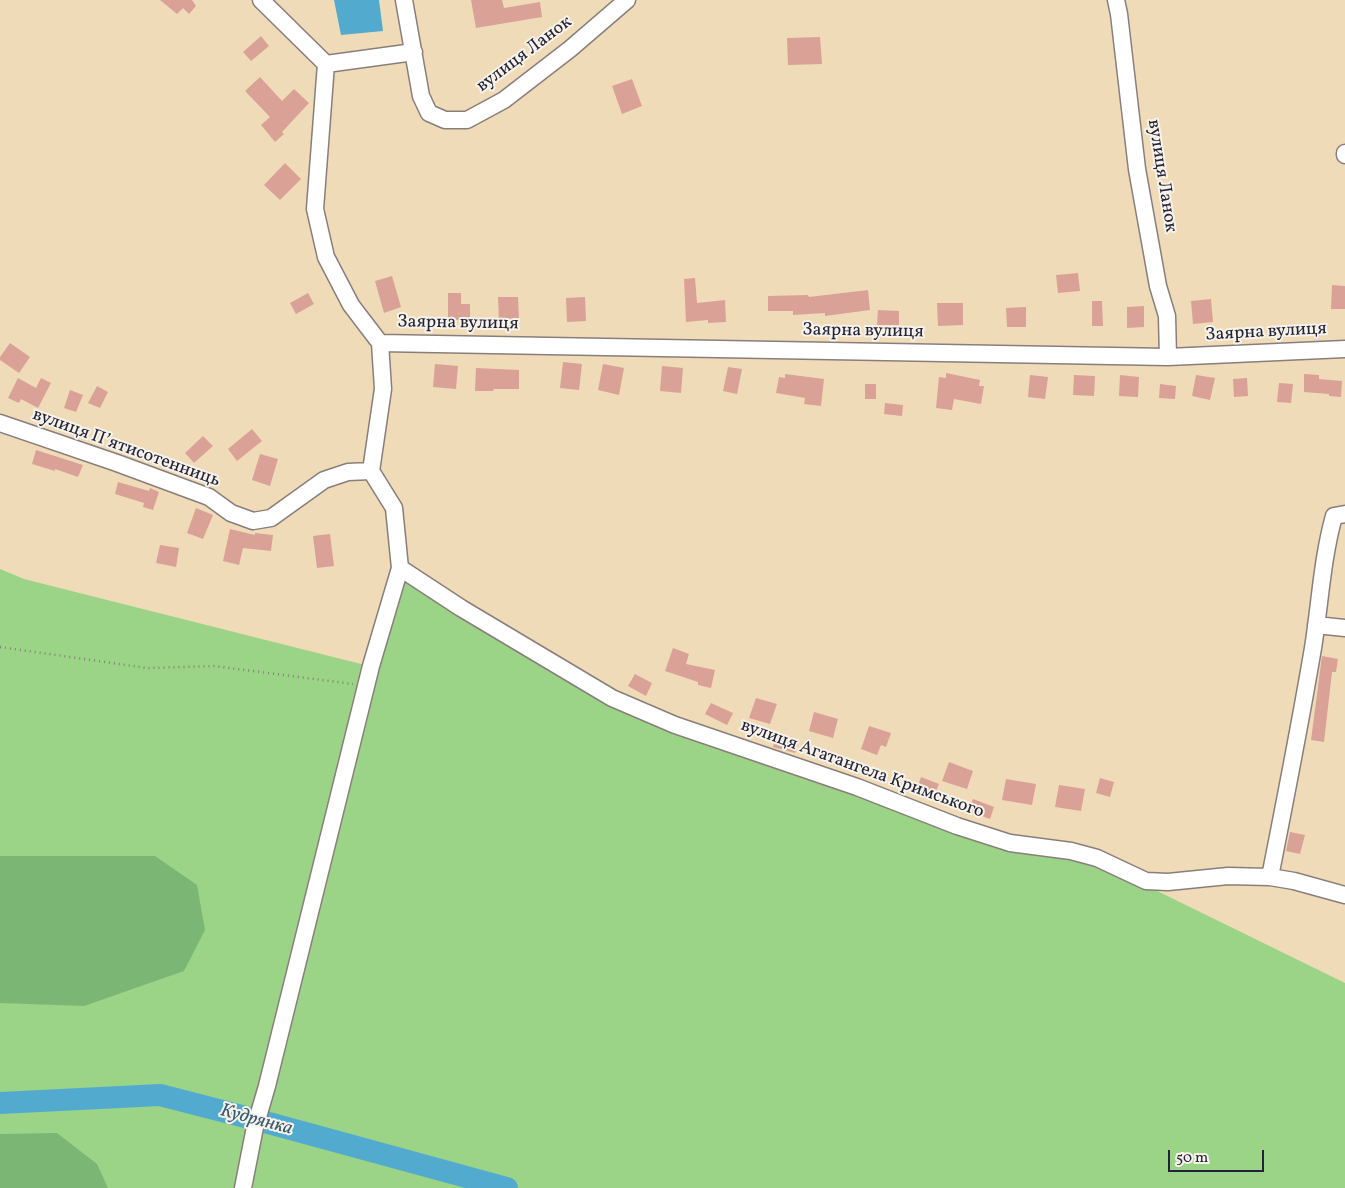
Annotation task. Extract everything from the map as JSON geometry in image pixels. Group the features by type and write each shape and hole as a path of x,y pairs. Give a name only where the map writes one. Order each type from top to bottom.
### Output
{"street":[{"path":"243,1188 251,1145 366,686 400,568 394,508 371,471 383,389 380,343 350,305 326,257 316,209 326,64 261,0"},
{"path":"326,64 414,52 404,0"},
{"name":"вулиця Ланок","path":"414,52 421,96 429,113 446,120 467,120 504,100 570,49 627,0"},
{"name":"вулиця Ланок","path":"1116,0 1137,168 1158,286 1166,316 1168,357"},
{"name":"Заярна вулиця","path":"380,343 1168,357 1345,349"},
{"name":"вулиця Пʼятисотенниць","path":"0,423 209,497 231,513 253,521 271,518 324,480 348,472 371,471"},
{"path":"1270,877 1298,734 1328,539 1339,515"},
{"name":"вулиця Агатангела Кримського","path":"400,568 462,608 612,698 675,725 857,787 957,826 1010,843 1097,858 1146,881 1168,882 1228,876 1270,877 1294,881 1345,895"},
{"path":"1316,625 1345,628"}],"path":[{"path":"0,646 148,668 214,666 366,686"}],"green space":[{"path":"0,569 24,579 365,665 237,1188 0,1188"},
{"path":"404,576 611,701 1070,855 1145,885 1345,983 1345,1188 251,1188 259,1146 371,687"},
{"path":"0,856 155,856 197,885 205,930 184,971 84,1006 0,1003"},
{"path":"57,1133 97,1164 108,1188 0,1188 0,1134"}],"water":[{"path":"334,0 379,0 383,31 341,35"}],"building":[{"path":"160,0 192,0 196,6 189,14 183,8 177,14"},
{"path":"471,0 502,0 504,8 540,2 542,17 476,28"},
{"path":"261,36 269,46 251,61 243,52"},
{"path":"820,37 822,64 788,65 787,38"},
{"path":"260,77 282,101 294,89 309,103 282,132 284,134 275,142 261,125 270,117 245,91"},
{"path":"632,79 642,106 622,114 612,86"},
{"path":"285,163 301,179 280,200 264,185"},
{"path":"1078,273 1080,291 1058,293 1056,275"},
{"path":"392,276 401,307 384,313 375,281"},
{"path":"695,278 697,303 725,300 726,322 708,323 708,320 686,322 684,279"},
{"path":"1332,285 1345,286 1345,309 1331,309"},
{"path":"868,290 870,310 825,316 825,313 793,315 793,311 768,311 768,296 808,295 809,297"},
{"path":"308,293 314,304 296,314 290,303"},
{"path":"448,293 461,293 461,304 470,304 470,320 448,320"},
{"path":"498,297 518,297 519,321 499,322"},
{"path":"585,297 586,321 567,322 566,298"},
{"path":"1211,299 1213,322 1193,324 1191,301"},
{"path":"1092,301 1102,301 1103,326 1092,326"},
{"path":"937,303 963,303 963,325 938,326"},
{"path":"1144,306 1144,327 1127,328 1127,307"},
{"path":"1026,307 1026,327 1007,327 1006,308"},
{"path":"878,310 899,311 899,325 877,325"},
{"path":"10,343 30,357 19,373 0,360 0,357"},
{"path":"563,362 582,364 579,390 560,388"},
{"path":"435,364 458,366 456,389 433,387"},
{"path":"603,364 624,368 619,395 598,390"},
{"path":"662,366 683,368 681,393 660,391"},
{"path":"728,367 742,369 737,394 723,391"},
{"path":"476,368 519,370 519,389 475,391"},
{"path":"946,373 980,380 979,386 984,386 981,404 954,399 952,410 936,408 939,377 946,378"},
{"path":"785,374 824,379 821,406 804,404 805,398 776,393 779,377 785,378"},
{"path":"1304,374 1319,375 1319,379 1342,381 1341,397 1304,392"},
{"path":"1030,375 1048,377 1045,399 1028,397"},
{"path":"1074,375 1095,376 1094,396 1073,395"},
{"path":"1120,375 1139,377 1138,397 1119,396"},
{"path":"1196,375 1215,378 1210,400 1192,396"},
{"path":"18,378 36,388 41,378 51,383 38,408 21,399 19,403 8,398"},
{"path":"1247,378 1248,396 1234,397 1233,379"},
{"path":"1279,383 1293,384 1291,403 1277,402"},
{"path":"865,384 876,384 876,399 865,399"},
{"path":"1160,384 1176,386 1175,399 1159,398"},
{"path":"97,386 108,392 100,408 88,403"},
{"path":"70,390 83,395 76,412 64,408"},
{"path":"885,403 903,405 902,416 884,414"},
{"path":"252,429 262,441 237,461 228,449"},
{"path":"203,436 213,446 194,463 185,453"},
{"path":"36,450 83,465 78,477 32,464"},
{"path":"260,454 278,459 270,486 252,480"},
{"path":"118,482 149,491 150,488 159,492 153,510 143,507 144,503 115,494"},
{"path":"196,508 213,515 203,539 187,533"},
{"path":"230,529 255,535 255,533 273,535 271,551 243,548 239,565 223,561"},
{"path":"330,534 334,566 317,568 313,536"},
{"path":"160,545 179,548 176,567 156,563"},
{"path":"673,648 689,654 686,664 715,670 711,688 698,685 698,682 665,671"},
{"path":"1322,656 1338,659 1336,672 1332,672 1324,742 1311,740"},
{"path":"635,674 652,683 646,696 628,686"},
{"path":"756,698 777,704 770,724 749,718"},
{"path":"711,703 733,713 727,725 705,714"},
{"path":"814,712 838,719 833,738 809,731"},
{"path":"869,726 891,733 886,747 881,745 877,755 861,749"},
{"path":"776,736 798,742 795,753 773,747"},
{"path":"949,762 973,771 967,789 942,781"},
{"path":"921,777 939,784 933,798 916,792"},
{"path":"1100,778 1114,782 1110,797 1096,793"},
{"path":"1006,779 1036,784 1032,805 1002,800"},
{"path":"1059,785 1085,789 1081,811 1055,807"},
{"path":"973,799 994,807 990,819 968,811"},
{"path":"1290,832 1305,835 1300,854 1286,851"}],"waterway":[{"name":"Кудрянка","path":"0,1103 160,1095 507,1188"}]}
